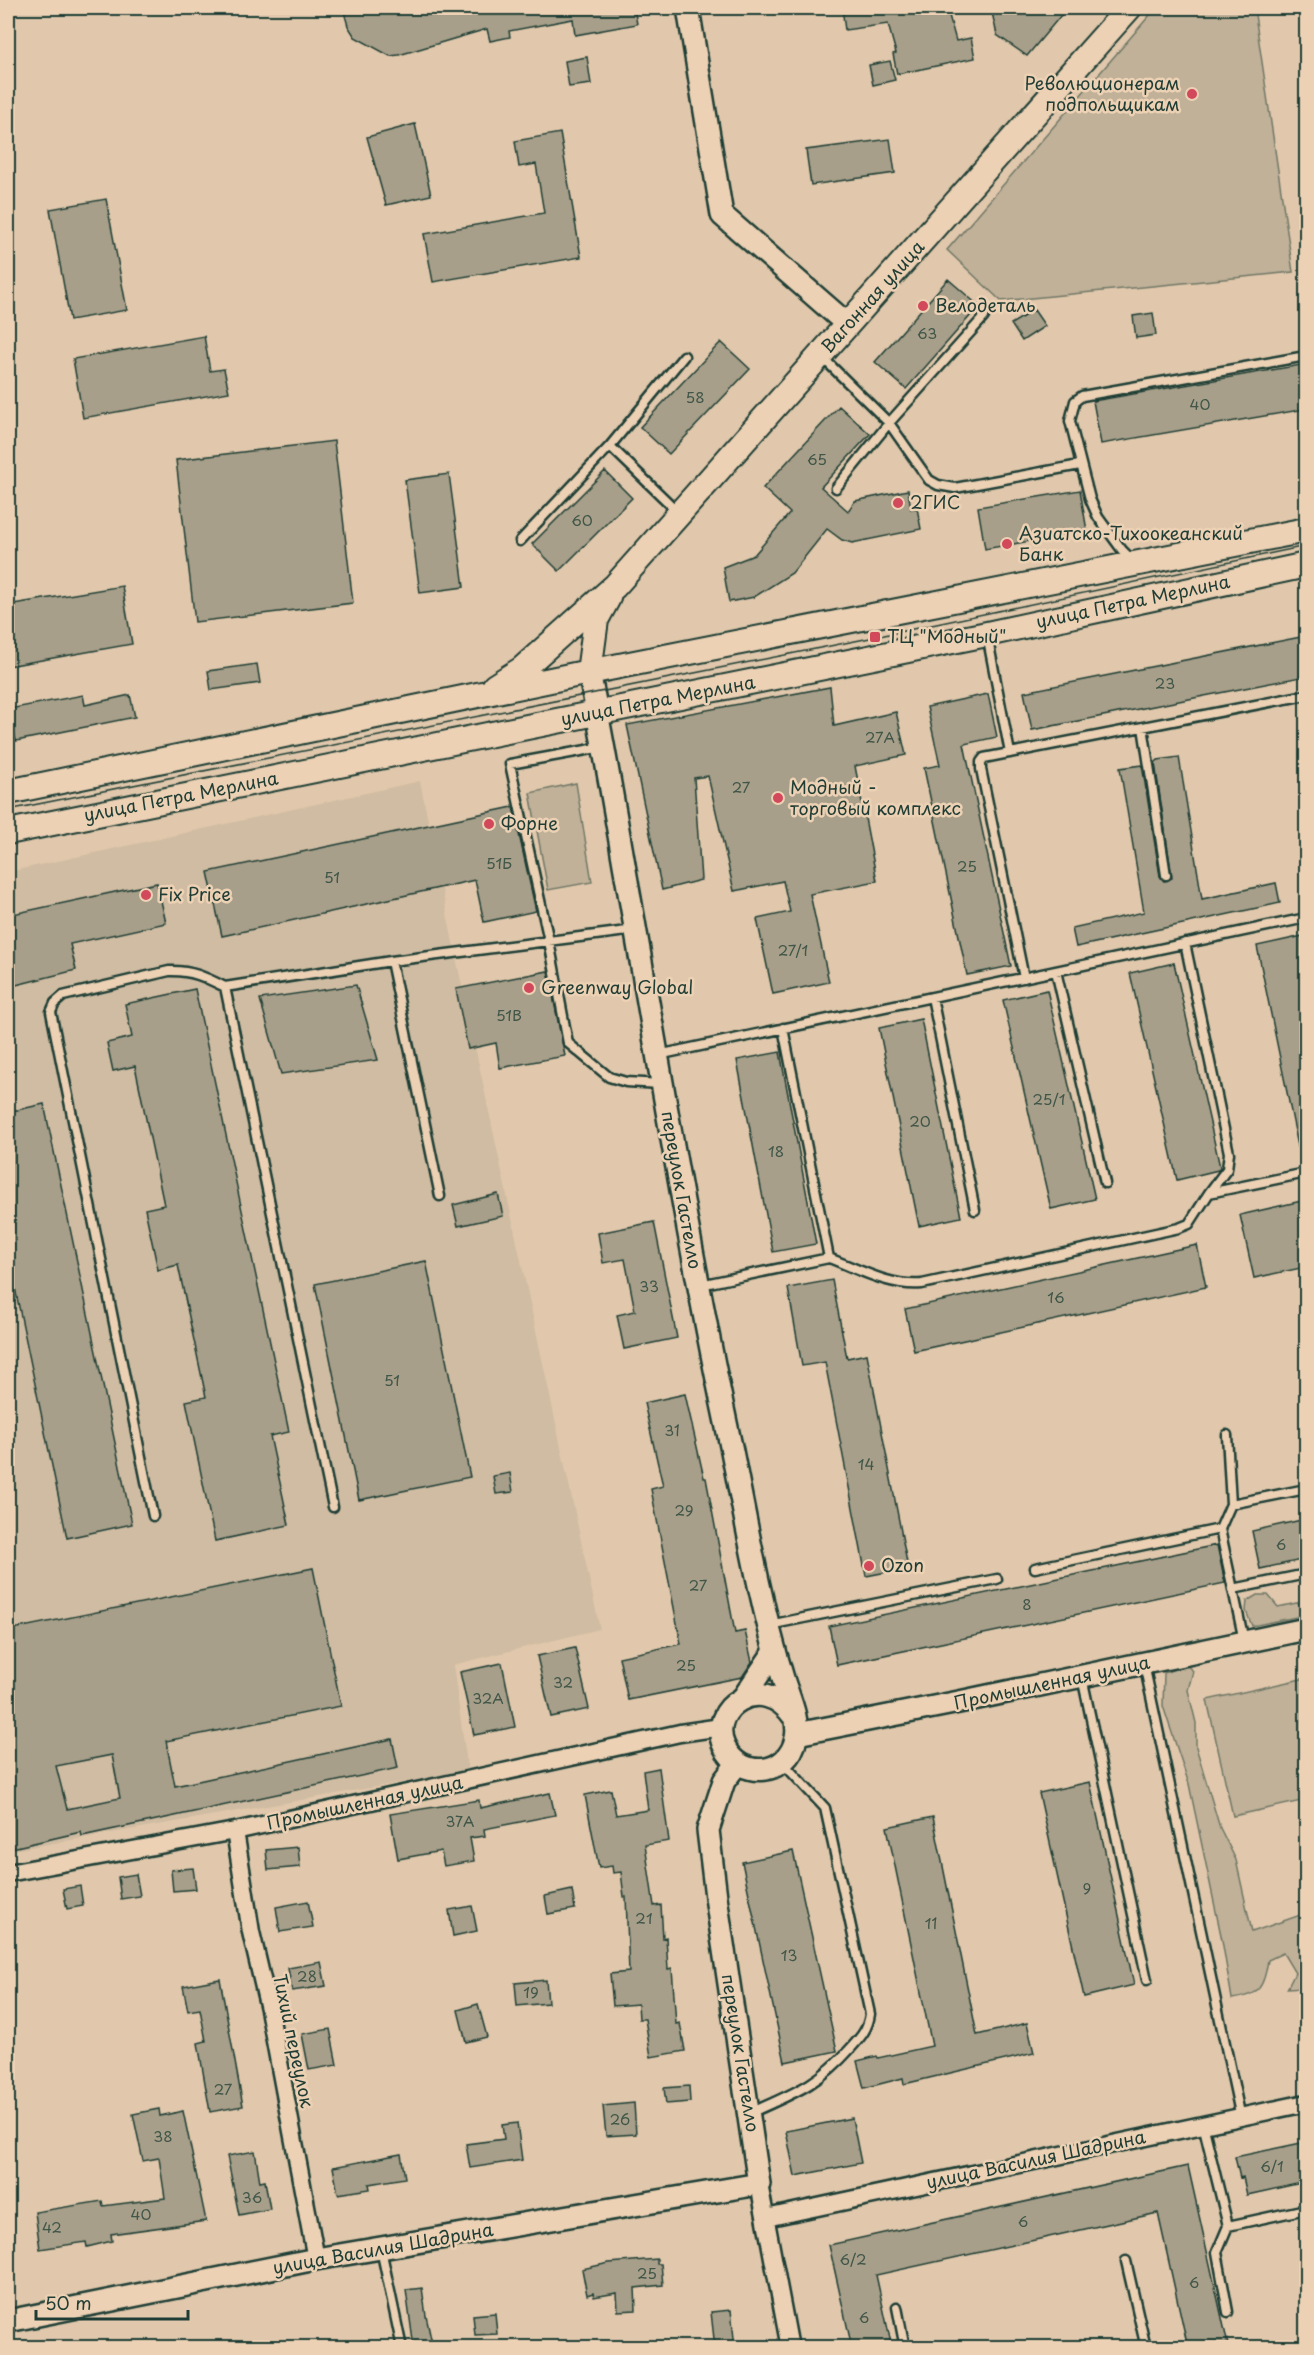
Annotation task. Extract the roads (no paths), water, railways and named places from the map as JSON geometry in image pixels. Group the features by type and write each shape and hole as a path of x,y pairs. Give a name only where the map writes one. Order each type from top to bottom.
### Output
{"main road":[{"name":"Вагонная улица","path":"483,694 522,669 615,586 1129,8"},
{"name":"улица Петра Мерлина","path":"8,792 589,672 1306,530"},
{"name":"улица Петра Мерлина","path":"8,831 987,634 1306,565"},
{"name":"Вагонная улица","path":"589,672 596,620 615,586"}],"street":[{"path":"688,8 722,215 848,325"},
{"name":"переулок Гастелло","path":"589,672 698,1286 774,1652 796,1726"},
{"name":"Промышленная улица","path":"796,1726 1081,1677 1306,1629"},
{"path":"708,1830 715,1774 729,1709 743,1698 774,1652"},
{"path":"722,1736 737,1764 750,1769 768,1769 783,1762 794,1749 796,1726 785,1704 772,1697 758,1694 743,1698"},
{"name":"Промышленная улица","path":"8,1873 235,1831 680,1733 722,1736"},
{"name":"переулок Гастелло","path":"737,1764 724,1781 708,1830 759,2184 790,2348"},
{"name":"Тихий переулок","path":"235,1831 251,1932 269,2009 316,2259"},
{"name":"улица Василия Шадрина","path":"766,2218 1306,2103"},
{"name":"улица Василия Шадрина","path":"8,2321 316,2259 759,2184"}],"lane":[{"path":"836,488 889,423 984,317"},
{"path":"821,355 889,423 929,480 955,488 1080,465"},
{"path":"520,542 610,446 684,356"},
{"path":"1136,564 1122,550 1098,517 1090,499 1070,421 1075,401 1082,396 1306,356"},
{"path":"610,446 680,513"},
{"path":"987,634 1010,753"},
{"path":"1024,978 981,769 981,762 984,758 1306,694"},
{"path":"1143,727 1166,875"},
{"path":"603,747 510,764 549,940 568,1043 609,1077 626,1082 663,1084"},
{"path":"657,1055 1306,918"},
{"path":"153,1516 51,1012 55,1003 63,996 168,971 185,970 200,974 225,987 391,961 635,930"},
{"path":"698,1286 828,1258 906,1286 922,1284 1189,1224 1227,1169 1229,1154 1185,943"},
{"path":"391,961 440,1196"},
{"path":"1056,971 1105,1183"},
{"path":"225,987 333,1507"},
{"path":"932,997 975,1210"},
{"path":"783,1028 828,1258"},
{"path":"1209,1193 1306,1173"},
{"path":"1227,1435 1231,1504 1220,1529 1244,1641"},
{"path":"1231,1504 1306,1489"},
{"path":"1035,1568 1220,1529"},
{"path":"1233,1589 1306,1574"},
{"path":"769,1625 997,1579"},
{"path":"1144,1664 1241,2118"},
{"path":"1081,1677 1147,1980"},
{"path":"750,2113 810,2086 828,2073 862,2036 869,2025 870,2014 825,1808 783,1762"},
{"path":"1203,2124 1228,2226 1217,2252 1228,2312"},
{"path":"1228,2226 1306,2209"},
{"path":"381,2248 402,2348"},
{"path":"1126,2261 1146,2348"},
{"path":"897,2307 905,2348"}],"tram line":[{"path":"8,810 875,637 1306,546"}],"place":[{"name":"Революционерам подпольщикам","path":"1192,94"},
{"name":"Велодеталь","path":"923,306"},
{"name":"2ГИС","path":"898,503"},
{"name":"Азиатско-Тихоокеанский Банк","path":"1007,544"},
{"name":"ТЦ \"Модный\"","path":"875,637"},
{"name":"Модный - торговый комплекс","path":"778,798"},
{"name":"Форне","path":"489,824"},
{"name":"Fix Price","path":"146,895"},
{"name":"Greenway Global","path":"529,988"},
{"name":"Ozon","path":"869,1566"}]}
